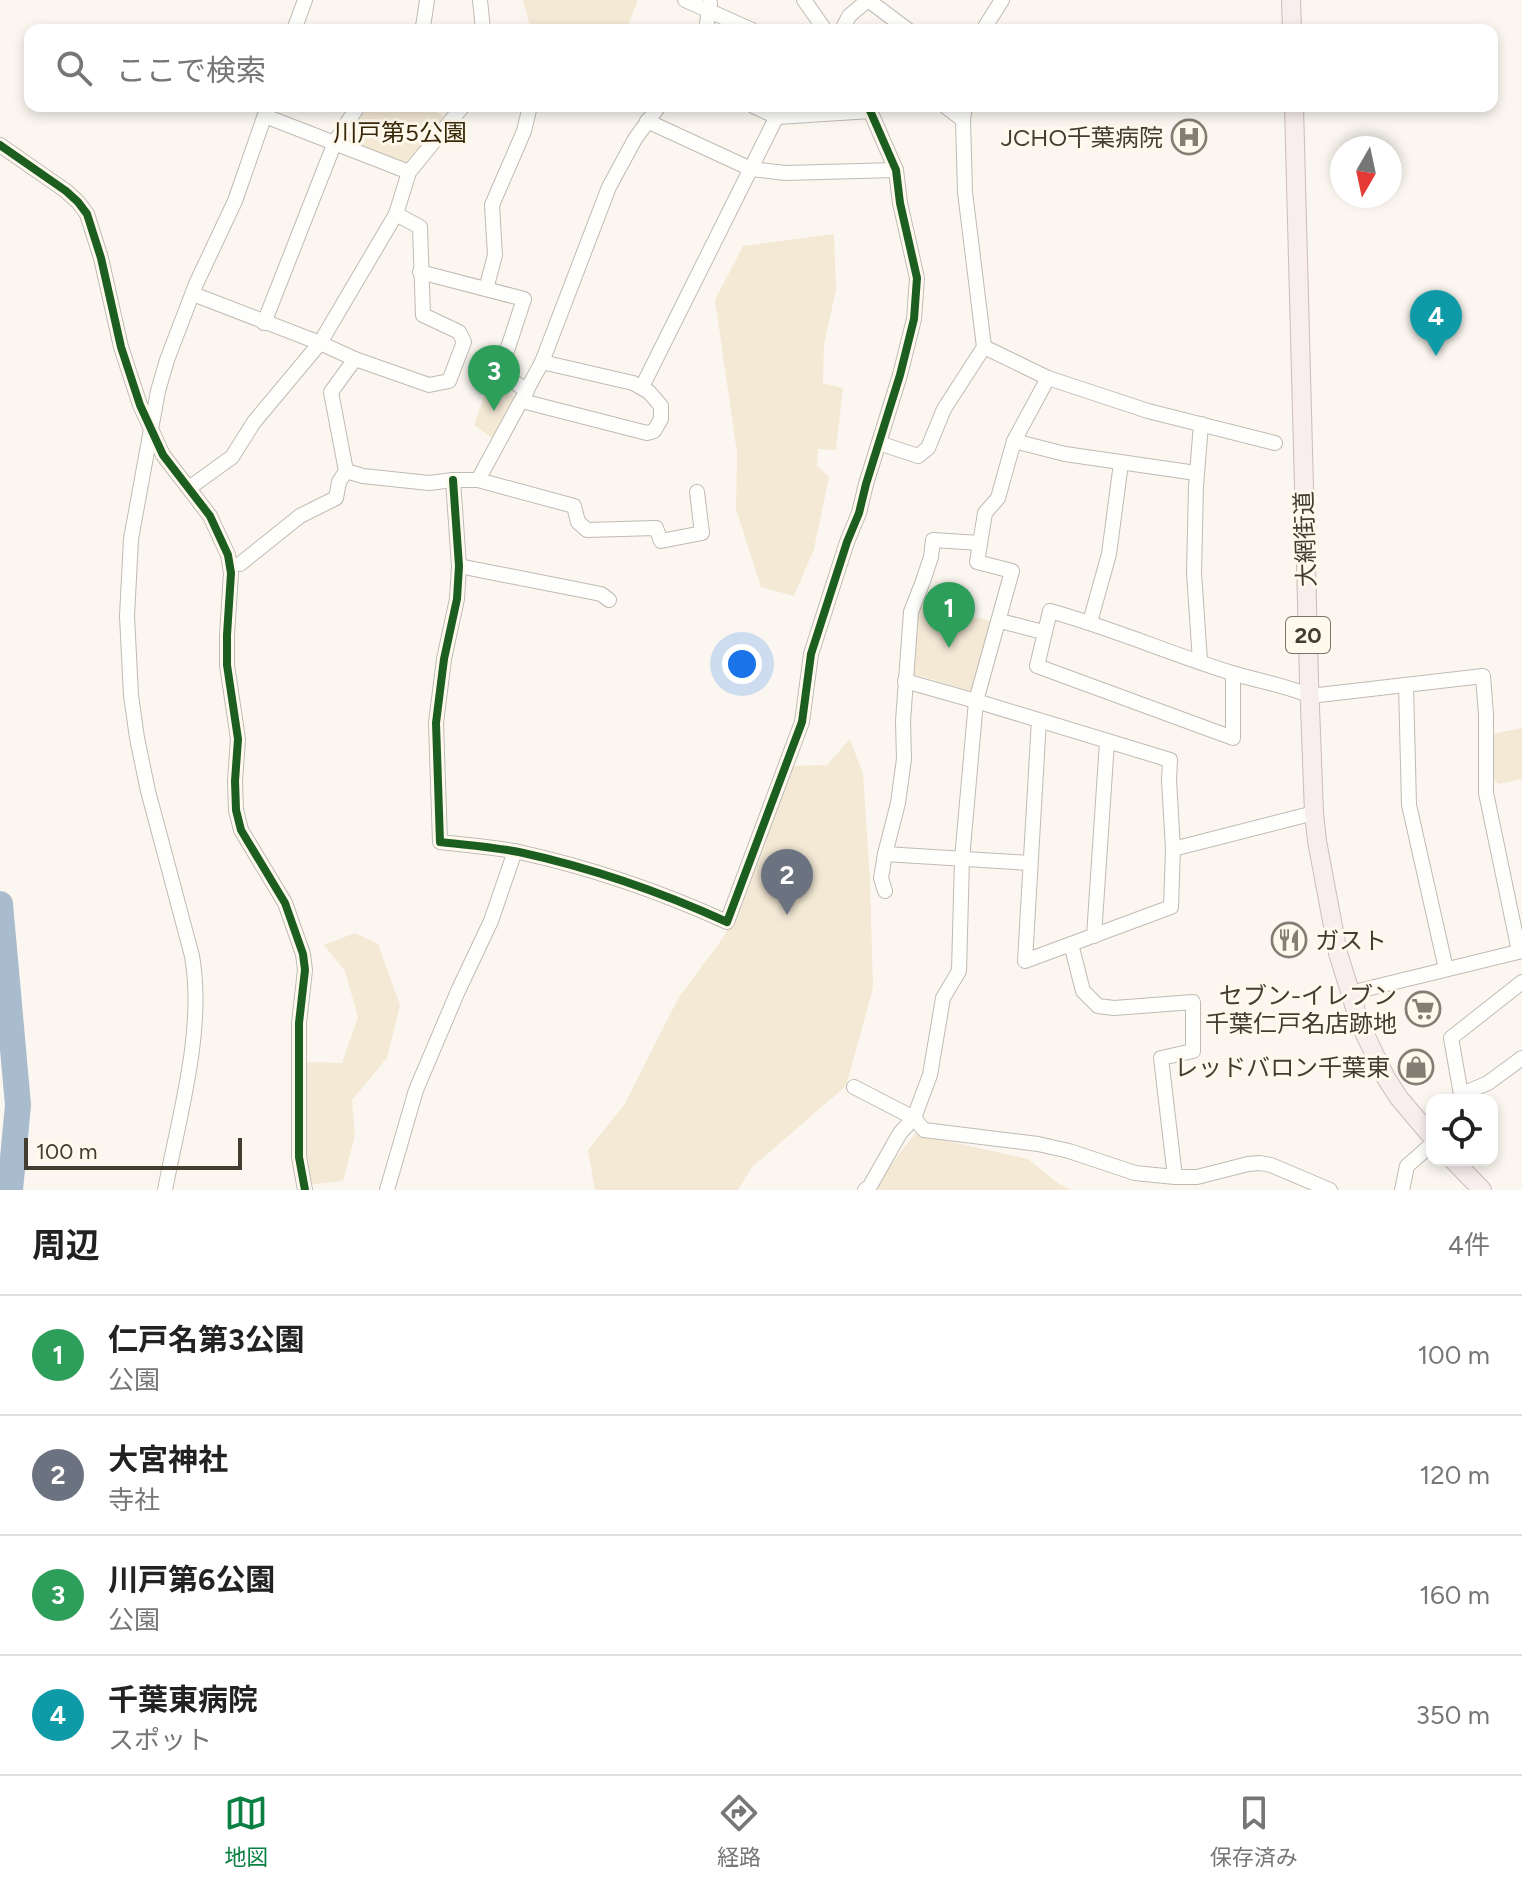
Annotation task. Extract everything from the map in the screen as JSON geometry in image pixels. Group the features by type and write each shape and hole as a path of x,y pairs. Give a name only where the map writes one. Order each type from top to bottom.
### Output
{"main road":[{"path":"1291,0 1292,24"},
{"name":"大網街道","path":"1294,112 1310,696 1317,841 1333,926 1360,1024 1386,1078 1426,1130"},
{"path":"1459,1166 1482,1190"}],"street":[{"path":"296,24 305,0"},
{"path":"423,24 427,0"},
{"path":"480,0 482,24"},
{"path":"685,0 709,5 742,24"},
{"path":"804,0 821,24"},
{"path":"845,24 849,16 868,0 900,24"},
{"path":"987,24 1002,0"},
{"path":"165,1190 189,1064 196,979 148,791 131,695 127,616 131,539 158,391 167,360 235,201 266,112"},
{"path":"268,112 409,172"},
{"path":"264,323 335,142 354,112"},
{"path":"189,488 232,457 254,422 320,343 396,214 409,172 458,112"},
{"path":"486,289 495,255 492,205 524,131 529,112"},
{"path":"478,480 542,362 609,187 654,112"},
{"path":"642,387 779,112"},
{"path":"453,480 459,566 457,599 444,659 436,723 440,842 515,851 573,865 649,888 727,922 802,722 811,654 859,513 914,319 917,278 896,170 871,112"},
{"path":"879,443 918,456 928,448 944,409 984,347 965,192 964,113"},
{"path":"647,121 751,169 785,173 896,170"},
{"path":"0,145 66,191 87,214 101,258 121,347 140,405 163,455 210,516 228,555 231,573 227,665 238,739 236,810 241,830 285,903 303,954 305,970 299,1023 299,1157 305,1190"},
{"path":"193,294 429,385 449,381 464,342 459,332 423,315 420,227 396,214"},
{"path":"420,272 524,299 500,372 525,396 647,433 654,431 661,419 661,406 642,387 542,362"},
{"path":"984,347 1048,378 1148,411 1275,443"},
{"path":"240,564 300,516 336,498 339,482 346,471 331,392 355,359"},
{"path":"865,1190 900,1133 914,1118 930,1075 943,998 959,971 962,859 976,701 1012,571 977,562 985,513 998,498 1014,441 1048,378"},
{"path":"1200,661 1194,573 1196,473 1201,424"},
{"path":"1014,441 1065,454 1196,473"},
{"path":"1090,622 1109,554 1121,463"},
{"path":"346,471 363,476 429,483 478,480 574,506 578,522 587,530 656,528 661,541 702,533 697,492"},
{"path":"885,891 881,878 898,803 904,759 903,721 911,612 931,557 933,540 980,543"},
{"path":"459,566 601,594 609,600"},
{"path":"1233,673 1233,738 1037,666 1050,611 1310,696 1483,676 1486,793 1520,951 1350,993"},
{"path":"1000,621 1043,632"},
{"path":"905,681 976,701 1039,720 1107,742 1170,760 1171,907 1025,961 1039,720"},
{"path":"1406,685 1409,805 1446,969"},
{"path":"1094,936 1107,742"},
{"path":"1173,849 1314,813"},
{"path":"387,1190 416,1090 491,921 515,851"},
{"path":"885,854 1030,863"},
{"path":"1071,944 1083,991 1098,1006 1114,1008 1193,1002 1193,1051 1161,1058 1175,1177"},
{"path":"1461,1094 1451,1038 1522,982"},
{"path":"1468,1094 1522,1058"},
{"path":"854,1087 914,1118 924,1130 1038,1144 1135,1173 1175,1177 1197,1177 1260,1163 1330,1190"},
{"path":"1402,1190 1407,1166 1426,1149"}],"green space":[{"path":"523,0 638,0 628,24 529,24"},
{"name":"川戸第5公園","path":"364,112 434,112 444,116 411,161 403,163 350,142 348,134"},
{"path":"834,234 836,290 824,344 823,383 843,388 836,450 818,449 817,466 829,477 814,549 794,596 761,587 736,509 737,453 715,300 743,246"},
{"path":"487,388 518,397 492,438 474,425"},
{"path":"918,605 992,621 971,691 913,674"},
{"path":"1522,728 1522,779 1498,784 1494,780 1492,734"},
{"path":"850,739 863,774 873,988 846,1086 752,1167 738,1190 595,1190 588,1150 624,1105 679,997 737,914 787,766 827,765"},
{"path":"355,933 378,944 400,1005 387,1058 352,1100 355,1136 343,1181 297,1186 304,1062 342,1063 358,1017 345,971 324,945"},
{"path":"915,1134 1028,1159 1059,1184 1072,1190 870,1190"}],"waterway":[{"path":"0,904 18,1105 10,1190"}],"cycle path":[{"path":"453,480 459,566 457,599 444,659 436,723 440,842 509,850 573,865 651,890 727,922 802,722 811,654 859,513 914,319 917,278 896,170 871,112"},
{"path":"0,145 66,191 87,214 101,258 121,347 140,405 163,455 210,516 228,555 231,573 227,665 238,739 236,810 241,830 285,903 303,954 305,970 299,1023 299,1157 305,1190"}],"place":[{"name":"JCHO千葉病院","path":"1189,137"},
{"name":"千葉東病院","path":"1436,356"},
{"name":"川戸第6公園","path":"494,411"},
{"name":"仁戸名第3公園","path":"949,648"},
{"name":"大宮神社","path":"787,915"},
{"name":"ガスト","path":"1289,940"},
{"name":"セブン-イレブン 千葉仁戸名店跡地","path":"1423,1009"},
{"name":"レッドバロン千葉東","path":"1416,1067"}]}
